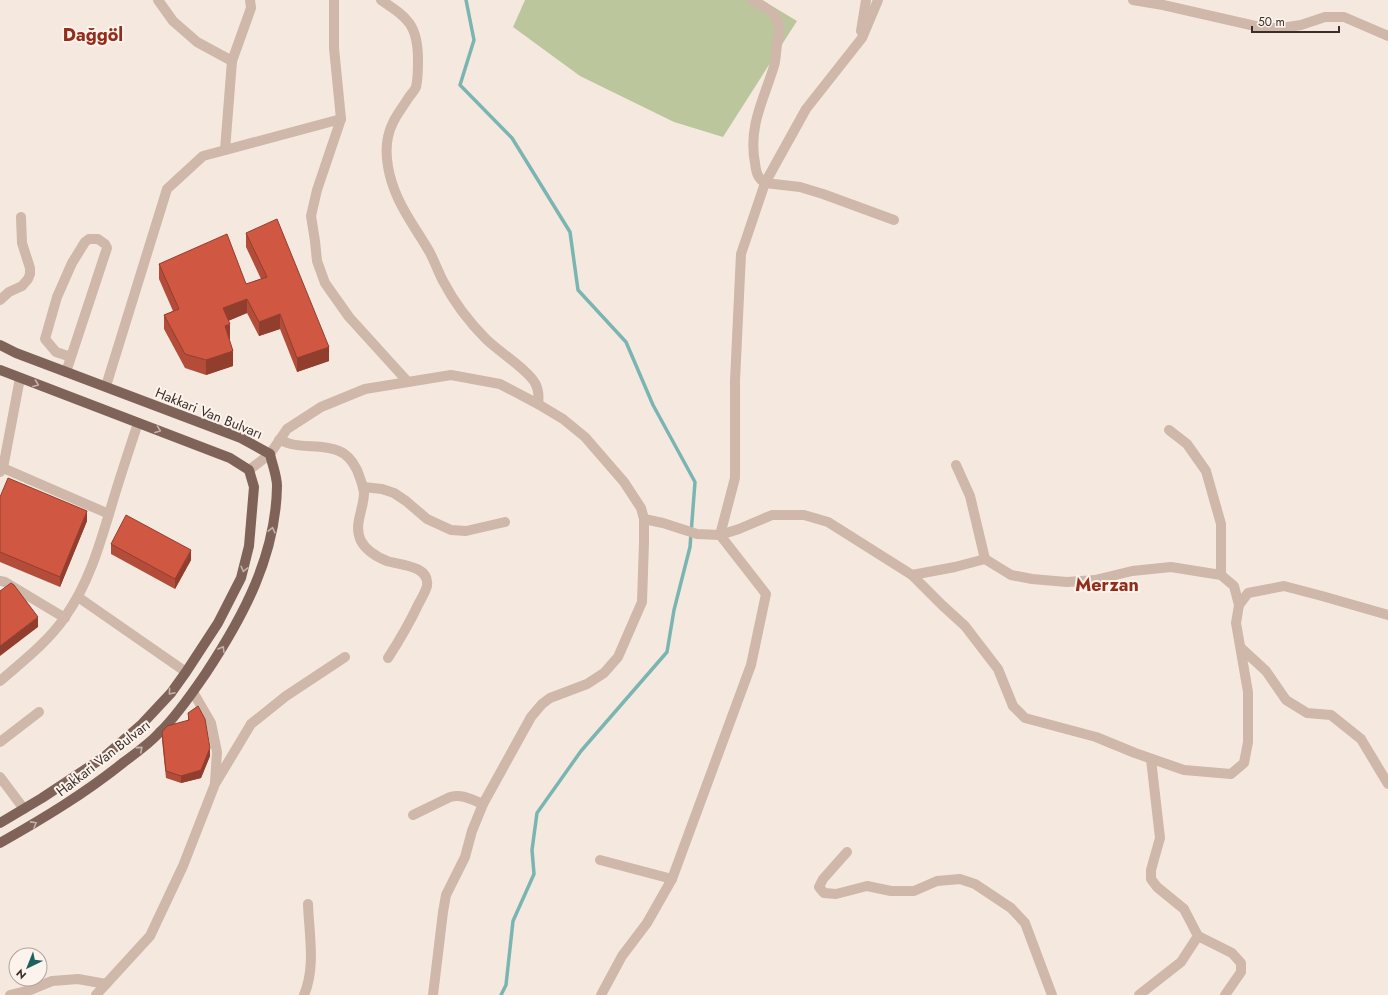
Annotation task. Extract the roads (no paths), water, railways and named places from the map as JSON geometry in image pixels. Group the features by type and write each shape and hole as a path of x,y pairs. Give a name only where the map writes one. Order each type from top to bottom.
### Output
{"main road":[{"name":"Hakkari Van Bulvarı","path":"0,345 16,353 241,438 270,454 277,485 275,517 262,570 245,610 220,652 193,692 160,733 98,783 51,814 0,843"},
{"path":"0,370 230,458 249,470"},
{"name":"Hakkari Van Bulvarı","path":"0,823 104,757 142,724 171,693 186,672 218,623 241,578 249,546 254,487 249,470"}],"street":[{"path":"158,0 173,21 196,42 232,61"},
{"path":"225,150 232,61 251,8 250,0"},
{"path":"334,0 334,48 341,119 317,190 311,216 317,261 325,283 344,311 408,382"},
{"path":"381,0 400,12 408,21 416,34 418,48 416,87 394,119 386,144 391,180 396,194 410,222 430,252 449,292 463,313 492,346 532,378 538,389 538,404"},
{"path":"752,0 770,11 777,20 780,28 774,64 756,118 752,141 757,176 765,183 800,187 894,220"},
{"path":"859,42 866,0"},
{"path":"720,535 735,478 735,381 741,254 765,183 806,109 862,38 878,0"},
{"path":"1133,0 1163,5 1264,28 1281,28 1301,25 1325,17 1344,17 1388,36"},
{"path":"106,386 167,189 203,156 341,119"},
{"path":"0,300 9,292 25,283 30,274 30,268 22,244 21,217"},
{"path":"66,372 71,357 107,248 105,244 98,239 89,239 85,242 72,263 57,297 45,339 56,352 71,357"},
{"path":"249,470 270,454 287,429 321,407 365,389 451,375 500,384 563,419 585,437 624,482 641,508 644,519 642,602 618,657 611,665 596,679 578,688 559,693 550,698 536,710 483,804 472,831 464,857 446,895 433,995"},
{"path":"20,378 1,470 109,514"},
{"path":"0,681 38,648 64,618 78,597 88,578 138,423"},
{"path":"1169,430 1187,444 1206,471 1221,524 1221,575"},
{"path":"279,440 291,444 338,450 343,453 354,464 363,487 364,494 358,530 363,544 383,559 410,565 423,574 427,582 424,593 407,627 388,658"},
{"path":"644,519 664,523 697,534 720,535 772,515 804,515 828,522 912,575 965,626 998,669 1013,706 1025,718 1096,737 1151,759 1184,770 1231,774 1244,763 1248,742 1248,692 1236,623 1239,605 1234,586 1221,575 1171,567 1132,571 1095,580 1067,582 1032,579 1011,575 985,559 970,496 956,466"},
{"path":"363,487 382,489 394,493 427,519 451,530 466,531 505,522"},
{"path":"601,995 622,956 648,923 672,879 751,665 766,594 720,535"},
{"path":"912,575 956,567 985,559"},
{"path":"0,581 64,618"},
{"path":"1239,605 1248,593 1284,586 1388,615"},
{"path":"78,597 186,672"},
{"path":"1241,648 1266,671 1286,700 1307,713 1331,715 1361,739 1388,784"},
{"path":"96,995 150,936 183,866 215,784 251,724 286,696 346,657"},
{"path":"193,692 211,723 217,752 215,784"},
{"path":"0,742 39,712"},
{"path":"1151,759 1160,838 1151,879 1157,887 1184,909 1198,936 1232,953 1241,963 1241,972 1225,995"},
{"path":"0,777 24,809"},
{"path":"413,815 450,797 461,795 483,804"},
{"path":"847,852 823,879 819,887 824,893 836,894 867,886 891,891 914,891 937,880 960,879 975,884 1011,908 1025,923 1052,995"},
{"path":"600,860 672,879"},
{"path":"304,995 310,979 311,968 308,904"},
{"path":"1139,995 1181,962 1198,936"},
{"path":"10,995 52,982 78,979 106,984"}],"waterway":[{"path":"466,0 474,40 460,85 512,138 570,232 578,290 626,342 653,405 695,482 690,547 674,610 667,652 581,751 537,813 532,850 534,874 513,921 506,985 501,995"}],"district":[{"name":"Dağgöl","path":"93,35"},
{"name":"Merzan","path":"1107,585"}]}
